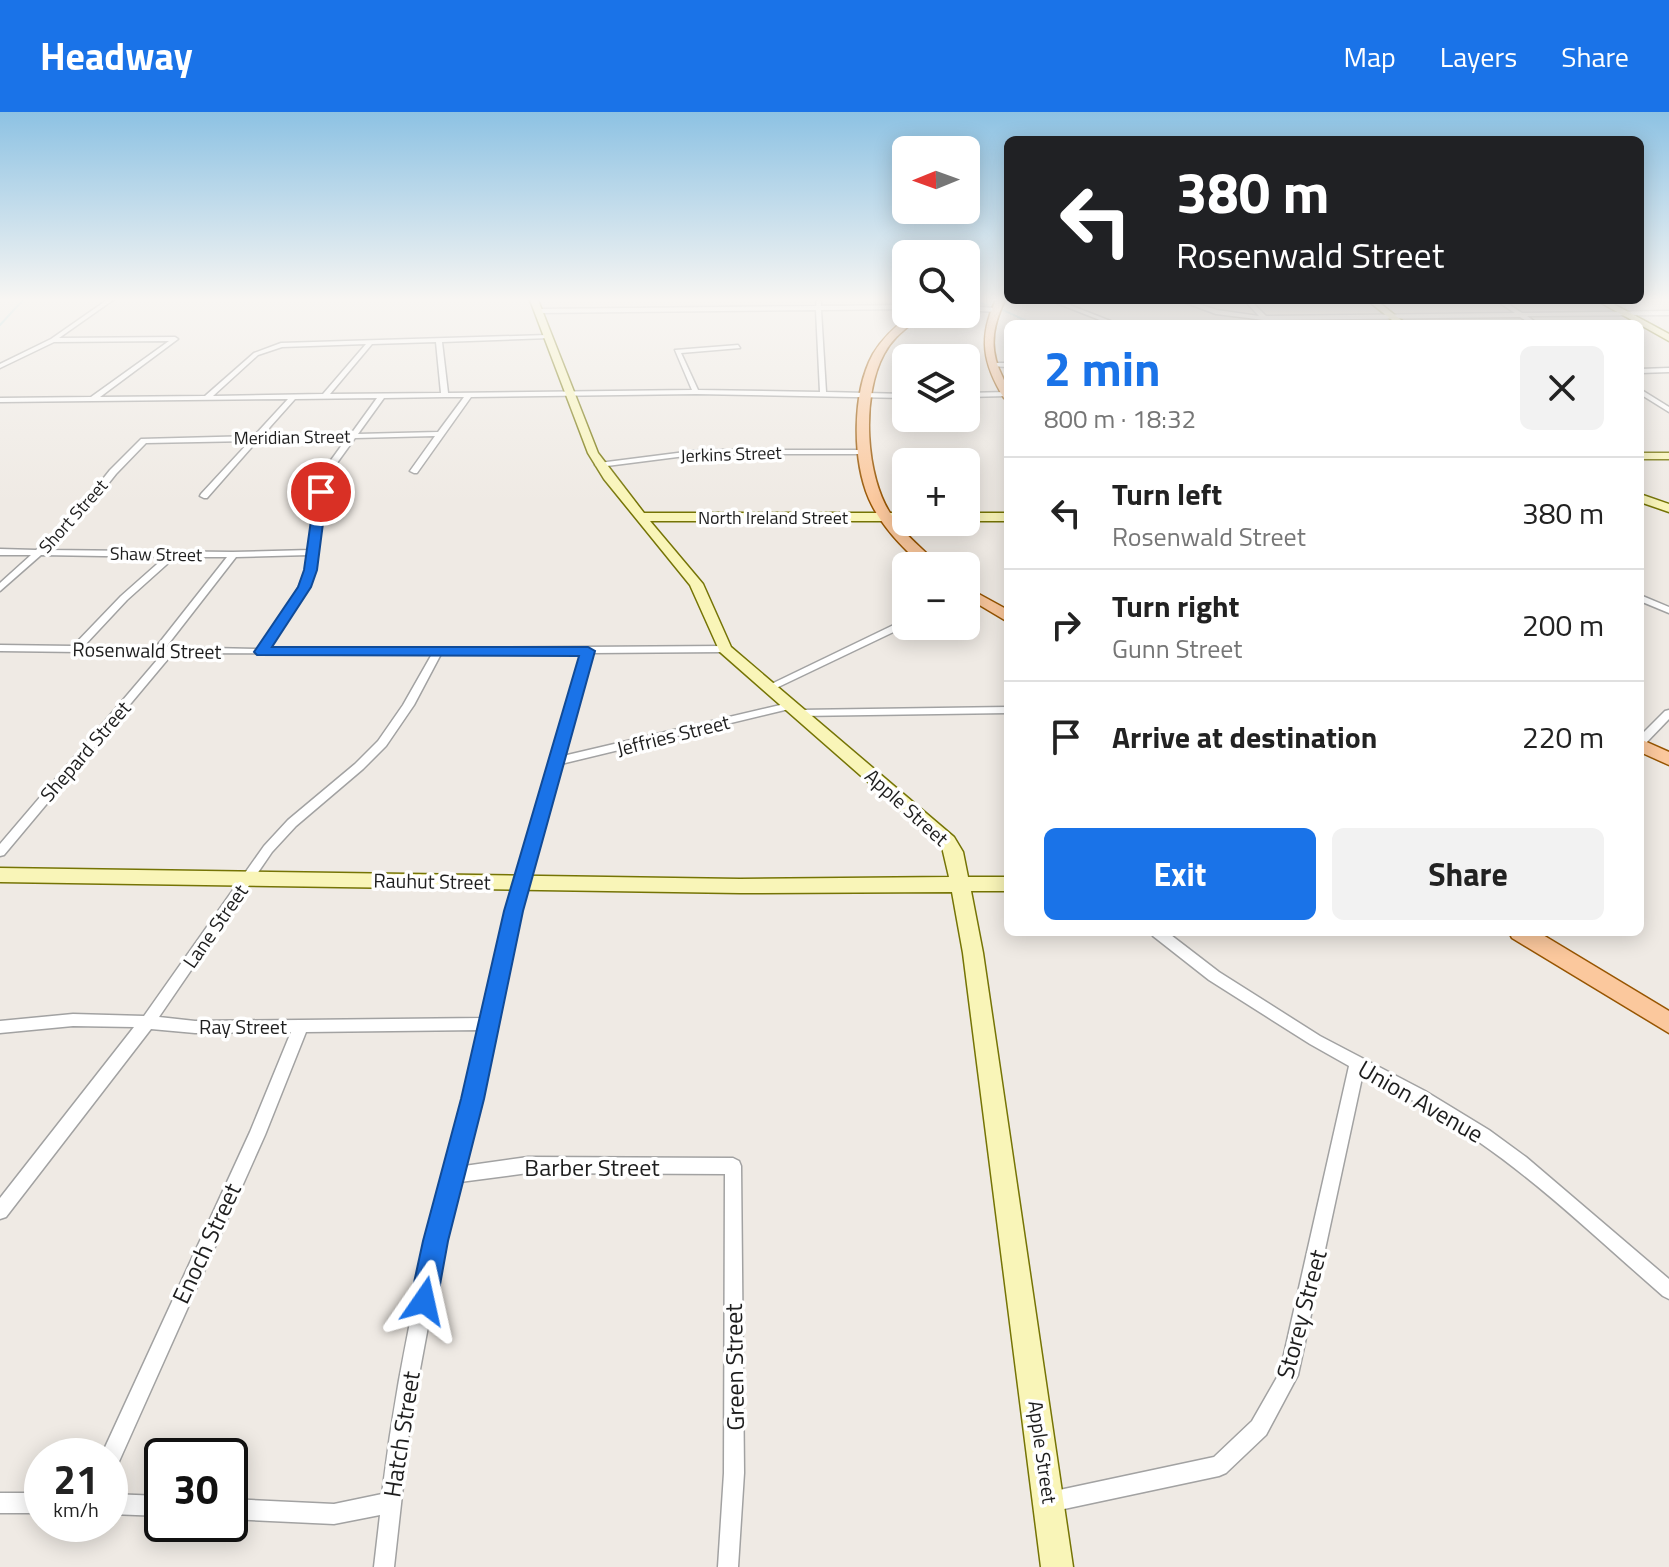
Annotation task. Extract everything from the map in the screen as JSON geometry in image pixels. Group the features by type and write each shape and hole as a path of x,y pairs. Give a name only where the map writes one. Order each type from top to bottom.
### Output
{"main road":[{"path":"870,368 863,452 868,483 886,518 919,552"},
{"path":"993,368 1004,389"},
{"path":"980,601 1004,615"},
{"path":"1644,745 1669,759"},
{"path":"1527,936 1669,1023"}],"street":[{"path":"91,400 135,368"},
{"path":"205,399 240,368"},
{"path":"324,397 349,368"},
{"path":"441,368 445,395"},
{"name":"Apple Street","path":"558,368 599,465 696,584 725,649 948,842 959,862 1057,1567"},
{"path":"685,368 696,392"},
{"path":"822,368 823,394"},
{"path":"1644,371 1669,370"},
{"path":"0,400 696,392 892,396"},
{"path":"414,471 469,394"},
{"path":"1644,394 1669,410"},
{"path":"980,395 1004,395"},
{"path":"262,652 301,595 311,570 322,483 330,464 382,396"},
{"path":"204,496 292,398"},
{"name":"Meridian Street","path":"144,441 441,434"},
{"name":"Short Street","path":"0,588 78,516 113,472 144,441"},
{"name":"Jerkins Street","path":"599,465 701,452 863,452"},
{"path":"1644,456 1669,456"},
{"path":"1644,499 1669,508"},
{"name":"North Ireland Street","path":"641,517 892,518"},
{"path":"980,517 1004,517"},
{"name":"Shaw Street","path":"0,552 233,555 313,552"},
{"path":"77,648 124,598 173,554"},
{"name":"Shepard Street","path":"0,852 165,650 233,555"},
{"path":"1644,600 1669,610"},
{"path":"768,688 892,629"},
{"name":"Rosenwald Street","path":"0,648 262,652 725,649"},
{"name":"Lane Street","path":"0,1211 148,1021 247,879 289,825 374,753 438,651"},
{"name":"Hatch Street","path":"384,1567 389,1503 403,1407 452,1175 467,1125 487,1024 522,882 588,651"},
{"name":"Jeffries Street","path":"556,761 794,710 1004,710"},
{"path":"1644,739 1669,713"},
{"name":"Rauhut Street","path":"0,875 740,886 1004,884"},
{"name":"Union Avenue","path":"1163,936 1214,976 1357,1065 1420,1096 1483,1135 1520,1162 1669,1290"},
{"name":"Ray Street","path":"0,1027 54,1020 148,1021 195,1027 487,1024"},
{"name":"Enoch Street","path":"120,1438 257,1135 301,1026"},
{"name":"Storey Street","path":"1050,1502 1195,1474 1219,1466 1259,1428 1289,1375 1357,1065"},
{"name":"Barber Street","path":"452,1175 528,1165 733,1166"},
{"name":"Green Street","path":"728,1567 735,1432 733,1166"},
{"path":"0,1503 24,1503"},
{"path":"248,1510 334,1514 389,1503"}],"route":[{"path":"321,492 311,570 305,587 262,652 588,651 513,911 473,1099 452,1175 424,1301"}]}
